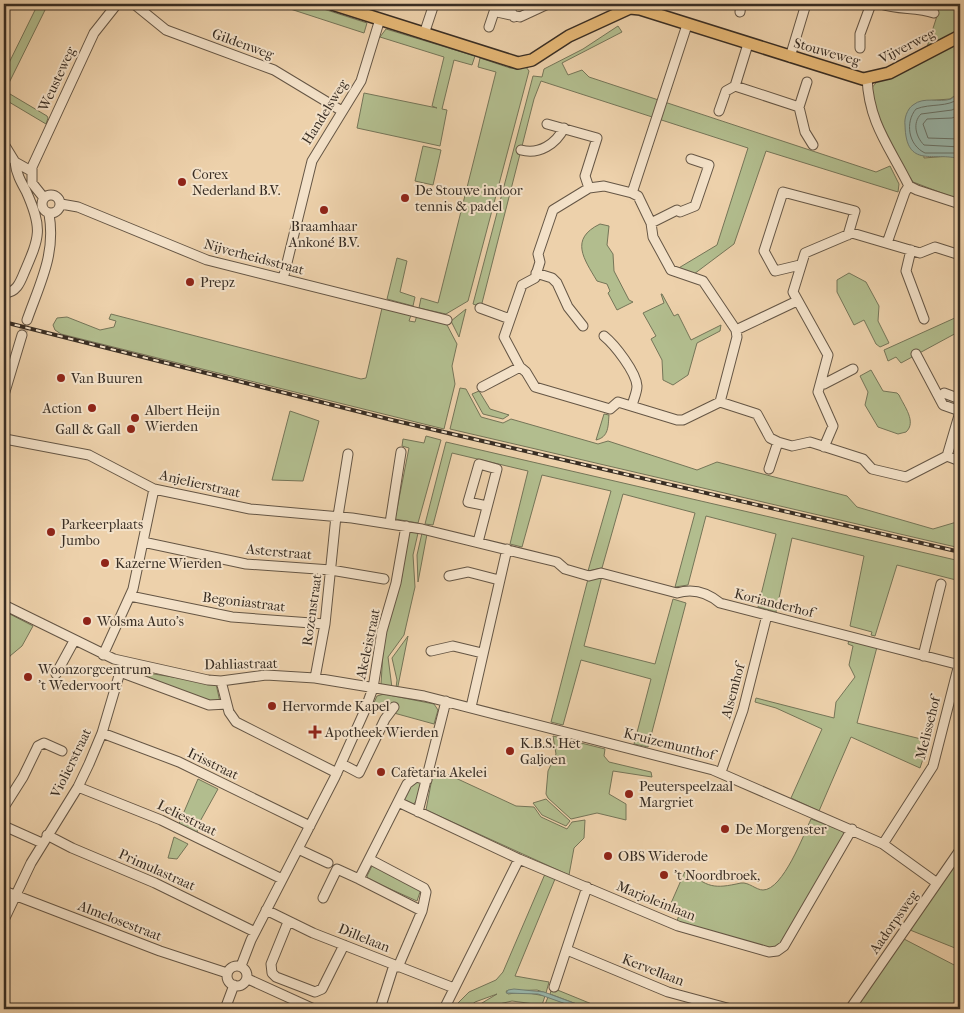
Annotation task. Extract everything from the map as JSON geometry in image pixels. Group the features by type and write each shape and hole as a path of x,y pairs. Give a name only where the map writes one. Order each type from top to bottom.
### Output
{"main road":[{"name":"Stouweweg","path":"332,4 521,63 532,60 553,47 564,45 620,13 645,11 851,76 866,78"},
{"name":"Vijverweg","path":"866,78 889,73 960,36"}],"street":[{"name":"Weusteweg","path":"31,171 94,33 117,4"},
{"name":"Gildenweg","path":"134,4 166,30 280,73 342,111"},
{"path":"424,34 434,4"},
{"path":"507,4 514,17"},
{"path":"488,27 495,7 514,17 520,18 548,4"},
{"path":"790,57 806,4"},
{"path":"860,48 860,34 871,4"},
{"path":"881,4 897,8 921,9 934,13"},
{"name":"Handelsweg","path":"282,279 312,161 361,81 380,19"},
{"path":"632,194 687,24"},
{"path":"719,111 726,91 735,86 748,44"},
{"name":"Stouweweg","path":"866,78 868,100 873,118 909,186"},
{"path":"807,82 799,107 805,132 813,145"},
{"path":"735,86 799,107"},
{"path":"547,124 597,138 585,176 589,188"},
{"path":"521,150 535,152 558,140 564,128"},
{"path":"4,144 15,162 16,172 35,211 39,229 37,242 21,281 17,287 6,293"},
{"path":"651,223 677,210 686,210 695,206 709,165 691,159"},
{"path":"15,162 31,171 32,183 44,198 42,208 49,214 52,237 51,249 27,320"},
{"path":"720,402 737,337 736,330 723,308 712,297 703,281 671,270 653,237 651,223 638,196 604,186 589,188 553,210 538,254 540,262 535,278 522,284 504,338 520,367 526,372 535,387 610,409 618,402 677,420 683,420 720,402 757,414 770,438 778,442 792,446 810,442 864,459 872,469 906,477 947,456 960,412 943,405 916,354"},
{"path":"887,243 905,192 909,186 960,204"},
{"path":"800,264 776,271 764,251 783,192 855,212 848,235"},
{"path":"44,198 54,196 61,204 57,212 49,214"},
{"name":"Nijverheidsstraat","path":"61,204 78,207 207,260 447,320"},
{"path":"824,447 834,426 818,392 828,355 792,292 805,252 852,233 920,253 934,247 960,255"},
{"path":"911,250 906,271 924,319"},
{"path":"536,273 552,278 557,283 568,307 583,326"},
{"path":"736,330 798,301"},
{"path":"480,308 510,319"},
{"path":"4,395 22,335"},
{"path":"604,336 611,342 635,377 637,388 632,406"},
{"path":"482,387 520,367"},
{"path":"821,383 824,384 853,370"},
{"path":"944,393 960,398"},
{"name":"Anjelierstraat","path":"4,439 88,455 154,488 250,509 337,516 420,528"},
{"path":"770,469 778,442"},
{"path":"390,523 401,452"},
{"path":"337,516 348,454"},
{"path":"947,456 960,461"},
{"path":"478,542 497,468 479,464 468,502 487,506"},
{"path":"103,655 130,596 154,488"},
{"name":"Rozenstraat","path":"315,678 324,624 337,516"},
{"name":"Akeleistraat","path":"241,966 254,932 342,764 373,688 382,631 399,569 406,526"},
{"name":"Korianderhof","path":"420,528 557,562 565,570 589,576 601,573 677,593 689,590 710,595 720,603 960,665"},
{"name":"Asterstraat","path":"143,542 246,564 331,570 384,579"},
{"path":"471,707 506,549"},
{"path":"449,576 468,572 499,580"},
{"path":"923,656 941,584"},
{"name":"Begoniastraat","path":"130,596 232,618 324,624"},
{"name":"Dahliastraat","path":"4,605 103,655 123,662 190,677 221,681 266,675 315,678 373,688"},
{"name":"Alsemhof","path":"720,772 743,710 767,616"},
{"path":"56,674 74,641"},
{"path":"431,650 453,646 482,653"},
{"name":"Violierstraat","path":"4,920 45,839 78,787 102,733 123,662"},
{"name":"Melissehof","path":"883,844 933,766 960,665"},
{"path":"120,672 209,706 227,704"},
{"path":"221,681 233,718 242,726 337,773"},
{"name":"Kruizemunthof","path":"373,688 471,707 720,772 883,844 937,883"},
{"path":"418,812 446,701"},
{"path":"342,764 360,773 385,719 394,707"},
{"name":"Irisstraat","path":"102,733 179,762 310,826"},
{"path":"4,807 23,777 38,746 44,743 62,751"},
{"path":"359,879 410,780 416,777 427,780"},
{"name":"Leliestraat","path":"78,787 151,816 282,879"},
{"name":"Marjoleinlaan","path":"398,802 519,858 688,930 769,952 777,952 784,946 852,829"},
{"name":"Primulastraat","path":"4,826 72,848 155,883 254,932"},
{"path":"298,849 328,863"},
{"name":"Aadorpsweg","path":"850,1009 960,850"},
{"path":"444,1009 519,858"},
{"path":"369,859 424,888 427,896 396,966 380,1009"},
{"path":"323,898 337,870 422,910"},
{"path":"554,987 587,887"},
{"name":"Almelosestraat","path":"4,891 160,951 227,973"},
{"name":"Dillelaan","path":"266,910 288,922 454,988"},
{"path":"288,922 271,964 272,973 276,977 315,992 322,989 344,945"},
{"name":"Kervellaan","path":"566,950 668,992 731,1009"},
{"path":"241,966 248,972 248,979 244,984 234,985 228,979 227,973 231,967 241,966"},
{"path":"248,979 314,1009"},
{"path":"225,1009 234,985"},
{"path":"4,1006 11,1009"}],"green space":[{"path":"38,4 48,4 5,91 47,116 46,124 4,99 4,73"},
{"path":"275,4 308,4 367,23 364,33"},
{"path":"935,4 960,4 960,30 927,47 937,16"},
{"path":"618,26 622,32 562,63 568,75 582,70 589,77 876,172 890,166 899,184 898,192 766,151 734,244 694,274 677,269 717,245 748,148 541,81 534,99 481,307 473,304 533,76 542,77 544,69 583,49"},
{"path":"386,29 475,56 472,65 454,60 442,109 447,110 440,146 357,128 364,93 437,108 432,106 444,57 380,37"},
{"path":"960,39 960,92 950,99 923,101 924,158 949,156 960,159 960,200 913,182 880,125 872,102 871,92 877,82"},
{"path":"480,58 510,68 526,67 529,71 468,301 446,314 419,308 421,298 438,303 496,72 478,67"},
{"path":"423,146 441,150 433,185 415,181"},
{"path":"600,224 609,226 607,245 613,254 614,271 629,300 633,302 617,310 608,293 610,291 607,284 597,281 582,250 585,236 590,230"},
{"path":"397,258 407,261 400,292 415,297 413,306 387,299"},
{"path":"849,273 866,282 879,306 878,321 889,343 880,347 876,344 864,320 854,325 837,292 837,280"},
{"path":"661,294 674,316 678,314 691,340 721,325 720,331 697,343 688,375 673,385 663,380 662,360 651,339 656,336 643,313 664,303"},
{"path":"382,308 411,315 409,321 415,322 417,315 446,323 457,344 452,366 455,384 444,429 61,334 55,330 53,325 57,318 67,317 100,330 114,327 116,321 109,319 111,314 361,379 366,378"},
{"path":"466,309 459,337 451,321"},
{"path":"957,317 960,331 901,363 896,357 888,361 884,350"},
{"path":"871,370 883,391 899,395 910,419 909,428 906,432 898,434 878,427 865,405 868,392 860,376"},
{"path":"460,388 466,389 481,417 503,423 511,419 598,444 608,441 697,470 717,462 847,496 857,507 933,529 960,521 960,548 450,429"},
{"path":"479,391 490,409 509,415 503,419 483,414 472,394"},
{"path":"290,411 319,421 303,481 272,480"},
{"path":"604,414 609,415 607,431 600,439 596,440"},
{"path":"426,436 441,440 418,523 395,519 409,448 402,446 403,439 424,443"},
{"path":"446,442 960,561 960,581 897,565 875,636 871,635 872,632 850,626 864,556 792,538 776,612 758,607 776,534 706,516 688,585 675,587 695,513 623,494 602,568 588,571 611,491 542,475 522,547 510,544 528,471 452,453 433,525 425,524"},
{"path":"409,531 418,533 413,555 415,587 404,635 388,657 392,688 381,684 384,637 401,581"},
{"path":"422,533 427,534 418,582 417,555"},
{"path":"602,576 584,646 655,664 673,599 686,603 648,747 634,744 651,679 581,660 563,725 551,722 588,579"},
{"path":"4,611 33,626 22,646 10,656 4,670"},
{"path":"408,636 396,688 397,680 392,658"},
{"path":"849,640 877,647 857,723 929,741 920,768 851,737 819,811 791,798 822,729 776,708 755,702 756,698 834,718 836,702 855,677 849,665 853,646 848,644"},
{"path":"129,670 216,684 220,702 214,703"},
{"path":"384,694 434,704 438,710 434,724 372,707 377,696"},
{"path":"553,736 605,749 604,756 609,762 651,772 652,777 613,771 609,794 626,804 626,820 597,813 571,819 548,798 546,794 548,771 556,754"},
{"path":"434,768 516,806 534,807 541,817 567,829 572,822 585,820 584,838 574,848 569,875 426,810"},
{"path":"198,779 218,789 198,825 197,834 178,826"},
{"path":"415,780 424,780 417,801 413,804 403,799 407,788"},
{"path":"546,799 570,821 566,826 542,815 533,803"},
{"path":"811,819 843,831 844,836 779,947 773,949 677,921 679,915 668,910 686,869 700,880 711,885 724,886 744,883 760,890 771,888 792,860"},
{"path":"174,837 188,844 177,859 168,858"},
{"path":"960,861 960,950 910,930"},
{"path":"372,866 421,889 417,901 368,879 367,876"},
{"path":"545,874 555,879 515,976 549,982 546,993 537,990 506,991 508,994 523,992 545,996 542,1005 512,1001 487,1009 472,1009 497,994 475,1002 467,1009 452,1009 469,992 496,980 503,972"},
{"path":"904,939 960,968 960,1009 854,1009"},
{"path":"552,988 604,1009 590,1009 550,994"},
{"path":"548,997 580,1009 552,1009 544,1007"}],"water":[{"path":"960,92 960,159 923,156 916,153 910,148 907,139 905,120 909,109 917,102 951,99"},
{"path":"508,990 544,992 590,1009 580,1009 538,994 506,993"}],"tunnel":[{"path":"22,335 27,320"}],"railway":[{"path":"4,322 392,420 960,552"}],"place":[{"name":"Corex Nederland B.V.","path":"182,182"},
{"name":"De Stouwe indoor tennis & padel","path":"405,198"},
{"name":"Braamhaar Ankoné B.V.","path":"324,210"},
{"name":"Prepz","path":"190,282"},
{"name":"Van Buuren","path":"61,378"},
{"name":"Action","path":"92,408"},
{"name":"Albert Heijn Wierden","path":"135,418"},
{"name":"Gall & Gall","path":"131,429"},
{"name":"Parkeerplaats Jumbo","path":"51,532"},
{"name":"Kazerne Wierden","path":"105,563"},
{"name":"Wolsma Auto's","path":"87,621"},
{"name":"Woonzorgcentrum 't Wedervoort","path":"28,677"},
{"name":"Hervormde Kapel","path":"272,706"},
{"name":"Apotheek Wierden","path":"315,732"},
{"name":"K.B.S. Het Galjoen","path":"510,751"},
{"name":"Cafetaria Akelei","path":"381,772"},
{"name":"Peuterspeelzaal Margriet","path":"629,794"},
{"name":"De Morgenster","path":"725,829"},
{"name":"OBS Widerode","path":"608,856"},
{"name":"'t Noordbroek,","path":"664,875"}]}
